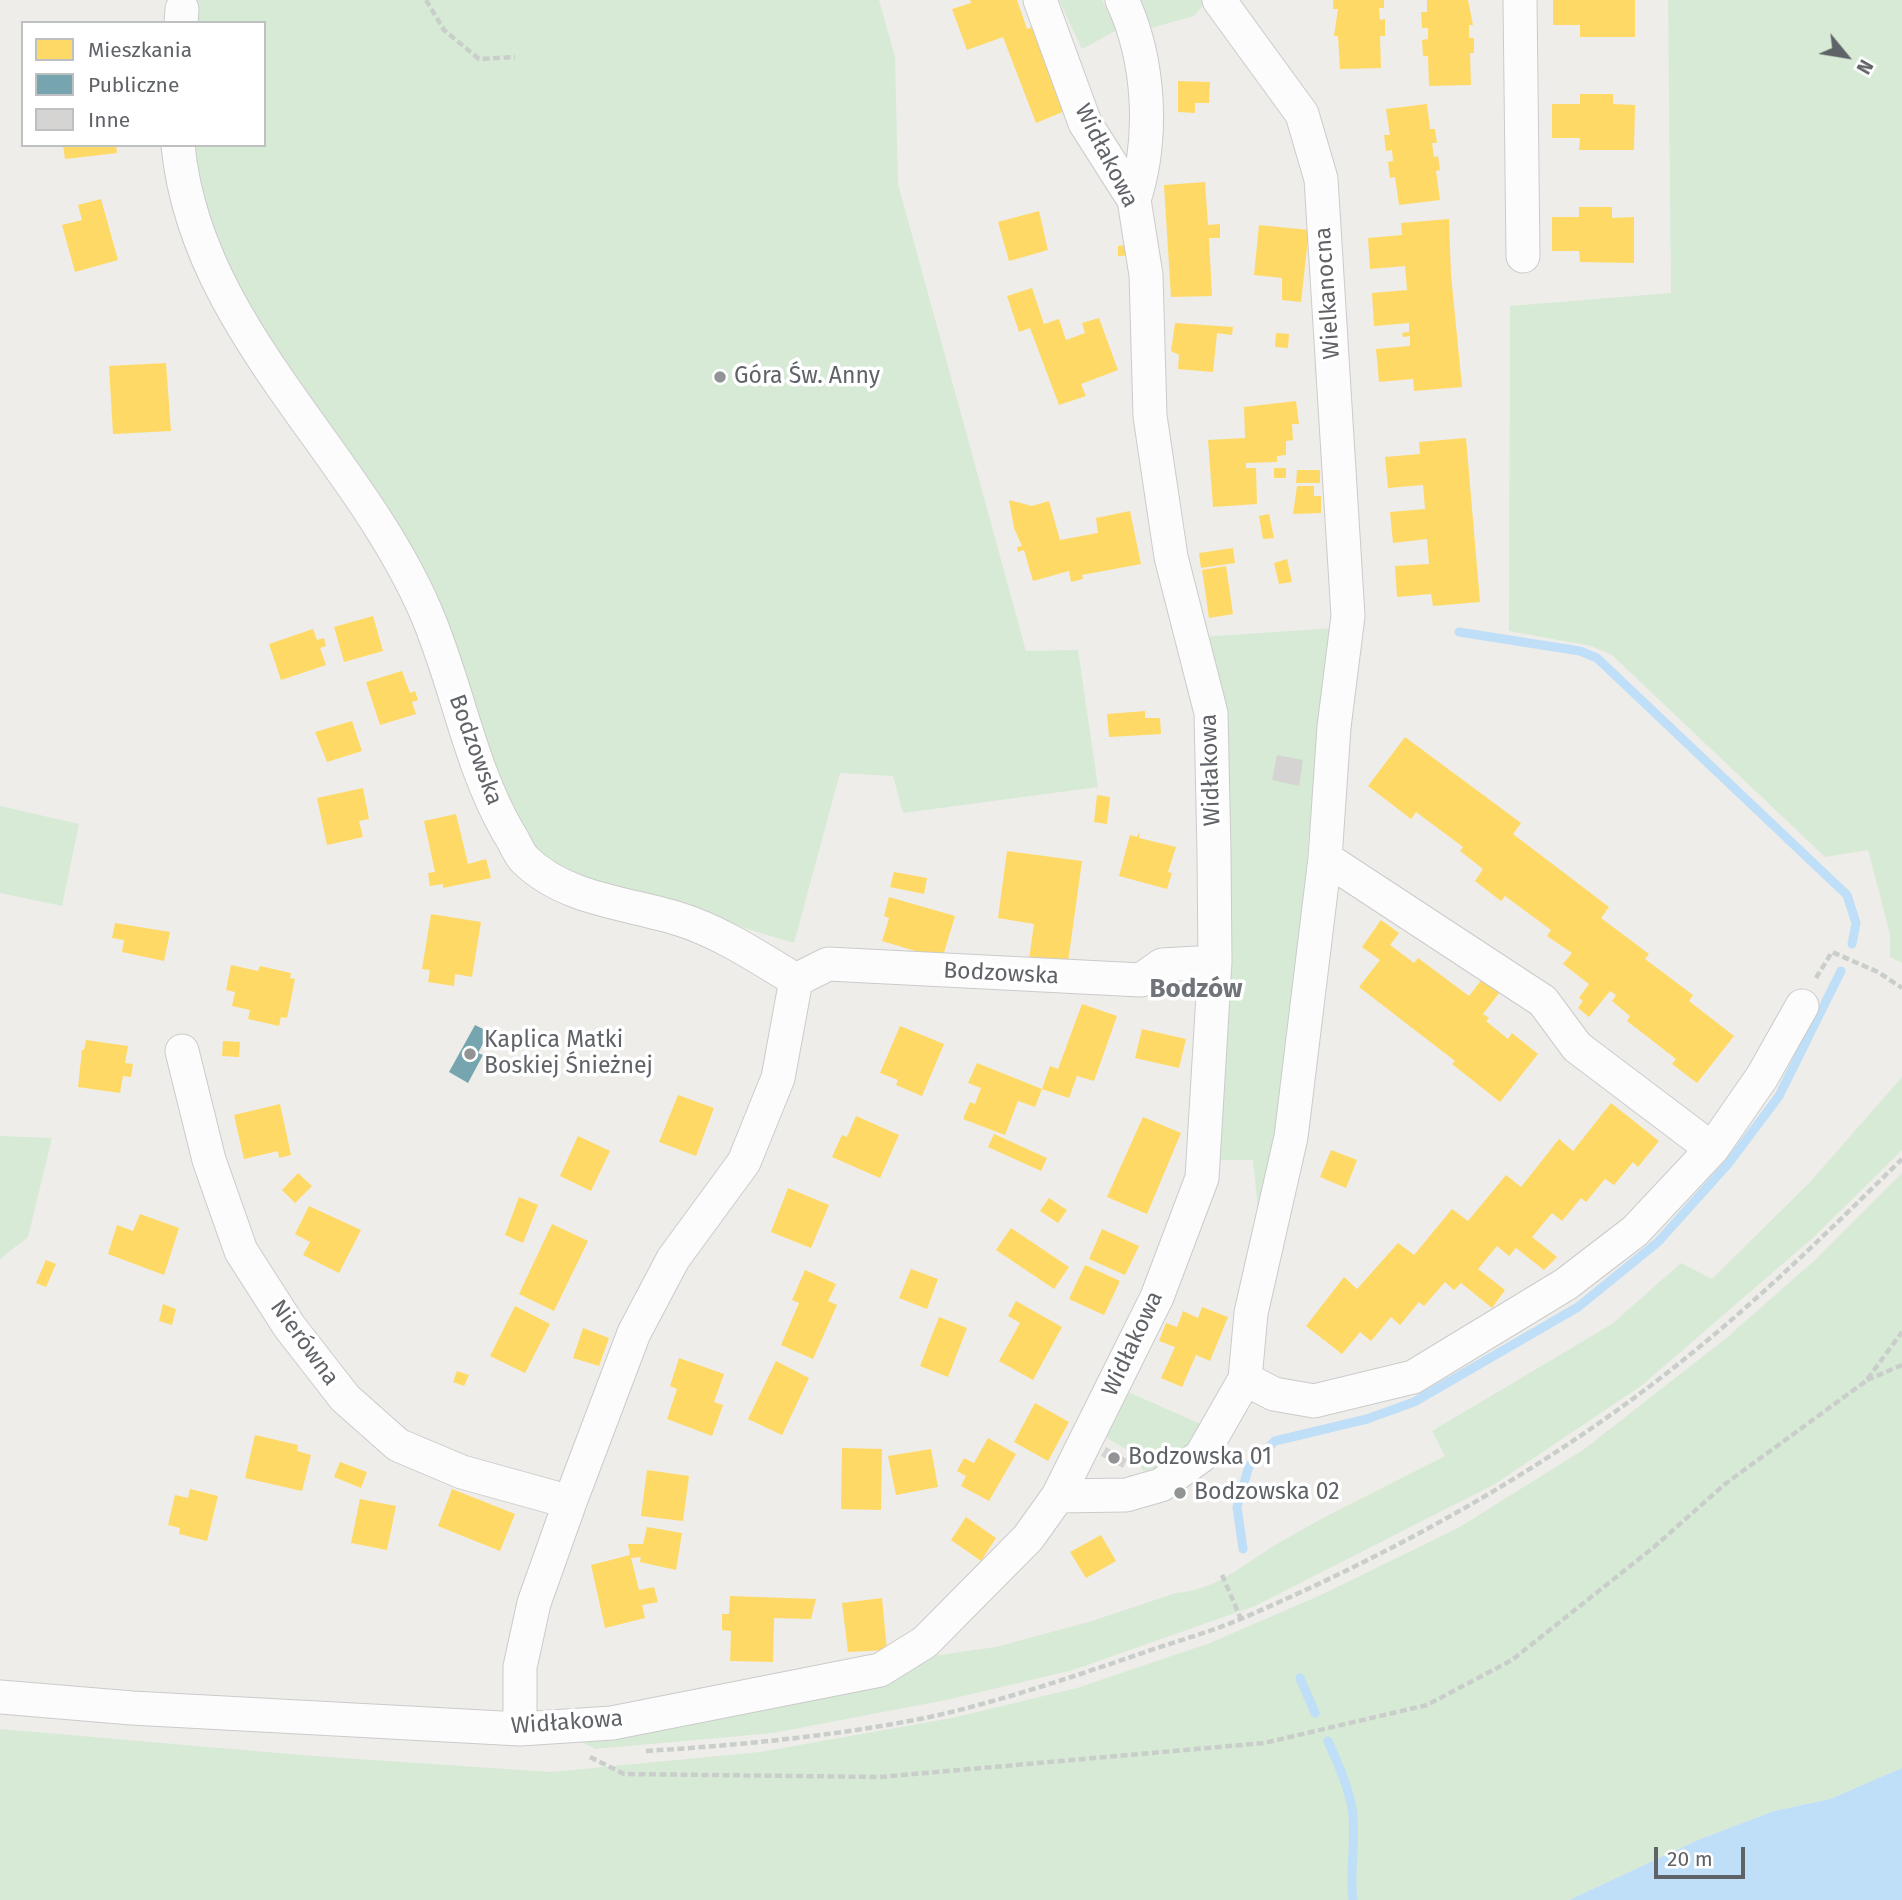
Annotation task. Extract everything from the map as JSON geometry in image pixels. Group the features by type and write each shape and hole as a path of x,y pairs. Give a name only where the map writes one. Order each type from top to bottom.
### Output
{"street":[{"name":"Widłakowa","path":"0,1697 132,1708 520,1729 612,1723 880,1670 925,1642 1028,1538 1058,1496 1157,1297 1202,1178 1215,962 1211,713 1171,556 1150,416 1146,275 1134,200 1085,123 1040,0"},
{"path":"1122,0 1139,51 1146,128 1143,169 1134,200"},
{"name":"Wielkanocna","path":"1219,0 1302,114 1321,179 1349,616 1334,727 1325,858"},
{"path":"1520,0 1523,256"},
{"name":"Bodzowska","path":"178,147 183,185 194,226 222,291 358,492 424,607 447,667 466,734 489,798 525,860 567,888 680,919 733,942 796,980 828,964 1141,979 1162,965 1215,962"},
{"path":"1058,1496 1126,1495 1149,1489 1174,1477 1201,1455 1245,1379 1251,1313 1291,1138 1325,858 1543,1000 1577,1046 1712,1149"},
{"path":"520,1729 520,1667 531,1615 570,1502 634,1333 673,1259 744,1162 778,1078 796,980"},
{"path":"1245,1379 1274,1394 1314,1401 1413,1377 1566,1284 1635,1231 1712,1149 1762,1077 1802,1006"},
{"name":"Nierówna","path":"182,1051 209,1160 241,1251 289,1326 345,1398 398,1445 462,1472 570,1502"}],"path":[{"path":"426,0 444,30 479,59 515,57"},
{"path":"1802,1006 1832,952 1878,972 1902,988"},
{"path":"639,1752 759,1744 930,1717 1059,1682 1241,1619 1399,1544 1482,1499 1563,1448 1691,1354 1810,1250 1902,1159"},
{"path":"1866,1381 1902,1332"},
{"path":"599,1754 586,1755 624,1774 880,1777 1264,1743 1427,1704 1512,1660 1654,1547 1725,1484 1866,1381 1902,1364"},
{"path":"1222,1575 1241,1619"}],"green space":[{"path":"176,0 879,0 895,57 898,184 1026,651 1078,650 1098,787 903,813 893,776 840,773 794,943 595,883 546,860 519,833 438,621 232,289 187,147 266,147 266,21 186,21"},
{"path":"1059,0 1102,0 1117,30 1082,49"},
{"path":"1131,0 1202,0 1205,3 1194,16 1144,30"},
{"path":"1668,0 1902,0 1902,963 1890,957 1890,934 1868,850 1825,857 1612,655 1591,646 1509,631 1510,306 1671,293"},
{"path":"1335,628 1309,834 1284,1141 1261,1239 1253,1160 1218,1160 1201,637"},
{"path":"0,806 79,824 62,906 0,893"},
{"path":"1902,1077 1902,1150 1815,1236 1641,1386 1495,1484 1255,1606 1073,1670 951,1699 773,1733 595,1749 582,1742 602,1731 893,1682 932,1656 996,1647 1092,1621 1217,1582 1297,1532 1445,1456 1432,1431 1612,1324 1681,1263 1712,1279 1811,1181"},
{"path":"0,1136 52,1138 28,1237 0,1259"},
{"path":"1902,1173 1902,1768 1830,1799 1774,1811 1698,1840 1569,1900 0,1900 0,1729 313,1756 551,1772 760,1752 952,1718 1077,1688 1210,1643 1323,1594 1458,1528 1583,1450 1724,1340 1816,1259"},
{"path":"1128,1392 1203,1425 1170,1461 1143,1471 1136,1455 1107,1438 1106,1432"}],"water":[{"path":"1902,1768 1902,1900 1569,1900 1698,1840 1774,1811 1830,1799"}],"building: Mieszkania":[{"path":"970,0 1017,0 1027,29 1038,25 1070,109 1036,123 1003,37 967,50 952,9 971,3"},
{"path":"1333,0 1384,0 1384,8 1379,8 1380,20 1385,19 1385,36 1380,36 1381,68 1340,69 1338,36 1334,36 1338,9 1333,9"},
{"path":"1427,0 1468,0 1473,25 1469,25 1469,38 1474,38 1474,53 1470,53 1471,85 1429,86 1428,56 1423,56 1422,40 1428,39 1428,28 1422,28 1421,12 1427,12"},
{"path":"1553,0 1635,0 1635,37 1580,37 1580,25 1553,25"},
{"path":"1178,81 1210,82 1209,103 1195,103 1195,113 1178,112"},
{"path":"1580,94 1613,94 1613,104 1635,105 1634,150 1579,150 1580,138 1552,138 1552,104 1580,104"},
{"path":"1427,104 1430,129 1435,129 1437,143 1432,143 1440,170 1436,171 1440,200 1399,205 1395,177 1390,178 1388,162 1393,161 1392,150 1386,151 1384,135 1390,135 1386,109"},
{"path":"63,147 116,147 117,153 65,159"},
{"path":"1205,182 1208,225 1220,224 1220,238 1209,238 1212,296 1171,297 1164,185"},
{"path":"101,199 118,260 75,272 62,225 82,220 78,205"},
{"path":"1579,207 1612,207 1612,218 1634,217 1634,263 1580,262 1579,251 1552,251 1552,217 1579,217"},
{"path":"1039,211 1048,250 1009,261 998,222"},
{"path":"1449,219 1451,275 1462,387 1414,391 1413,379 1379,382 1376,349 1410,346 1410,336 1403,337 1402,333 1409,332 1409,323 1374,326 1372,293 1407,290 1405,266 1370,269 1368,238 1402,235 1401,223"},
{"path":"1259,225 1309,230 1301,302 1282,300 1282,278 1254,275"},
{"path":"1134,244 1135,255 1118,256 1118,246"},
{"path":"1032,288 1044,324 1059,319 1066,340 1085,333 1082,323 1099,318 1118,370 1081,384 1086,396 1059,405 1030,328 1019,332 1007,296"},
{"path":"1175,323 1233,327 1232,335 1217,333 1213,372 1178,369 1179,355 1171,351"},
{"path":"1276,333 1289,334 1288,348 1275,347"},
{"path":"166,363 171,431 113,434 109,366"},
{"path":"1296,401 1299,424 1292,424 1293,440 1286,441 1286,455 1277,456 1277,462 1246,463 1246,468 1256,468 1257,504 1213,507 1208,440 1245,438 1244,407"},
{"path":"1466,438 1480,602 1433,606 1431,594 1397,597 1395,566 1429,564 1427,539 1393,543 1390,512 1425,509 1423,485 1388,488 1385,457 1420,454 1419,442"},
{"path":"1274,468 1286,468 1286,478 1274,478"},
{"path":"1297,470 1320,470 1320,483 1296,483"},
{"path":"1297,486 1314,486 1314,496 1321,496 1321,513 1293,514"},
{"path":"1009,500 1032,506 1049,501 1060,540 1098,533 1096,518 1130,511 1141,564 1082,575 1083,579 1071,582 1069,571 1033,581 1024,550 1018,552 1017,547 1022,546 1014,528"},
{"path":"1269,514 1274,538 1263,539 1259,516"},
{"path":"1233,548 1235,563 1201,568 1199,553"},
{"path":"1287,559 1292,582 1279,584 1274,563"},
{"path":"1226,566 1233,614 1209,618 1202,570"},
{"path":"373,616 383,651 344,662 334,627"},
{"path":"313,629 317,640 324,638 326,646 320,648 326,665 281,680 269,644"},
{"path":"402,671 410,693 415,691 418,700 412,702 416,714 380,725 366,682"},
{"path":"1145,711 1145,718 1160,718 1161,734 1109,737 1107,714"},
{"path":"352,721 362,751 327,762 315,732"},
{"path":"1405,737 1521,823 1513,834 1609,907 1601,918 1649,954 1645,959 1693,995 1689,1001 1734,1036 1697,1083 1672,1064 1676,1059 1627,1021 1630,1016 1612,1001 1616,995 1610,991 1589,1017 1578,1008 1583,1001 1579,998 1589,984 1563,964 1572,953 1547,936 1551,930 1505,896 1501,901 1475,881 1483,869 1460,851 1463,847 1416,812 1411,819 1368,786"},
{"path":"363,788 369,819 359,821 363,837 327,845 317,798"},
{"path":"1097,795 1110,797 1107,824 1094,822"},
{"path":"456,814 468,864 486,859 491,878 443,888 443,884 430,886 428,873 435,872 424,821"},
{"path":"1140,831 1139,838 1176,847 1168,872 1172,873 1167,889 1119,876 1130,835 1137,837"},
{"path":"1007,851 1082,861 1068,962 1028,967 1034,924 998,918"},
{"path":"894,872 927,878 924,894 890,887"},
{"path":"889,897 955,916 942,959 882,941 889,918 884,916"},
{"path":"431,914 481,922 472,977 455,974 454,986 428,982 430,970 422,969"},
{"path":"1381,920 1399,933 1390,945 1414,963 1418,958 1469,996 1483,978 1500,992 1483,1014 1489,1018 1486,1021 1508,1039 1512,1033 1538,1054 1500,1102 1452,1064 1455,1061 1359,987 1380,960 1362,947"},
{"path":"115,923 170,932 164,961 122,952 124,940 112,938"},
{"path":"231,965 258,971 260,966 291,973 290,978 295,979 287,1018 281,1017 279,1026 248,1019 250,1010 232,1006 235,992 226,990"},
{"path":"1082,1004 1117,1016 1094,1081 1077,1076 1069,1098 1042,1089 1050,1066 1058,1069"},
{"path":"900,1026 944,1044 922,1096 896,1085 898,1080 880,1073"},
{"path":"1142,1029 1186,1039 1179,1068 1135,1058"},
{"path":"86,1040 128,1046 125,1063 133,1064 131,1077 123,1076 120,1093 78,1087 82,1050"},
{"path":"223,1041 240,1042 239,1057 222,1056"},
{"path":"977,1063 1042,1089 1035,1107 1018,1101 1005,1135 963,1119 970,1102 975,1104 981,1088 968,1083"},
{"path":"678,1095 714,1108 696,1156 659,1142"},
{"path":"1611,1103 1659,1141 1638,1167 1633,1162 1614,1185 1605,1179 1586,1202 1581,1198 1562,1221 1552,1213 1532,1237 1557,1257 1544,1270 1516,1248 1509,1256 1497,1246 1478,1269 1505,1290 1492,1308 1461,1283 1454,1290 1445,1282 1424,1306 1419,1302 1400,1325 1391,1317 1371,1341 1360,1332 1342,1354 1306,1326 1344,1277 1357,1289 1398,1243 1414,1255 1452,1209 1468,1221 1506,1175 1521,1187 1559,1139 1573,1151"},
{"path":"280,1104 291,1155 279,1158 278,1151 244,1159 234,1115"},
{"path":"856,1116 899,1135 880,1178 832,1157 842,1135 847,1137"},
{"path":"1143,1117 1181,1133 1147,1214 1107,1197"},
{"path":"994,1134 1047,1158 1041,1171 988,1147"},
{"path":"578,1136 610,1151 591,1191 560,1176"},
{"path":"1331,1150 1357,1160 1346,1188 1320,1177"},
{"path":"298,1173 312,1186 295,1203 282,1190"},
{"path":"788,1188 829,1205 811,1248 771,1232"},
{"path":"519,1197 538,1205 523,1243 505,1235"},
{"path":"1049,1198 1067,1210 1058,1223 1040,1211"},
{"path":"309,1206 361,1230 339,1273 303,1255 310,1242 295,1234"},
{"path":"140,1214 179,1228 164,1275 108,1254 117,1225 133,1231"},
{"path":"552,1224 588,1241 554,1311 519,1294"},
{"path":"1011,1228 1069,1267 1054,1289 996,1250"},
{"path":"1102,1229 1139,1246 1125,1275 1089,1259"},
{"path":"46,1260 56,1264 46,1287 36,1283"},
{"path":"1085,1265 1120,1281 1104,1315 1069,1299"},
{"path":"911,1269 938,1279 927,1309 899,1298"},
{"path":"805,1270 836,1284 828,1301 837,1305 813,1359 781,1345 799,1303 792,1300"},
{"path":"1016,1301 1062,1327 1033,1380 999,1361 1020,1323 1008,1316"},
{"path":"163,1304 176,1309 172,1325 159,1321"},
{"path":"515,1306 550,1324 525,1373 490,1356"},
{"path":"1202,1307 1228,1317 1210,1361 1196,1355 1182,1387 1161,1378 1175,1347 1159,1341 1166,1323 1177,1327 1183,1311 1198,1318"},
{"path":"939,1317 967,1328 948,1377 920,1366"},
{"path":"583,1328 609,1338 599,1366 573,1358"},
{"path":"679,1358 724,1374 714,1402 723,1405 712,1436 667,1419 677,1389 670,1386"},
{"path":"776,1361 809,1378 782,1435 748,1419"},
{"path":"457,1371 469,1375 464,1386 453,1382"},
{"path":"1035,1403 1069,1422 1048,1461 1014,1442"},
{"path":"255,1435 298,1445 297,1451 311,1455 302,1491 245,1478"},
{"path":"988,1438 1016,1454 989,1501 961,1486 966,1476 957,1471 964,1458 974,1463"},
{"path":"842,1448 882,1449 881,1510 841,1509"},
{"path":"931,1449 938,1487 896,1495 888,1456"},
{"path":"340,1462 367,1472 361,1488 334,1477"},
{"path":"647,1470 689,1476 683,1521 641,1516"},
{"path":"190,1489 218,1496 207,1541 179,1534 180,1528 168,1525 175,1495 188,1498"},
{"path":"452,1489 515,1514 500,1551 438,1526"},
{"path":"360,1499 396,1506 387,1550 351,1543"},
{"path":"966,1517 996,1538 981,1561 951,1540"},
{"path":"647,1527 682,1533 676,1570 640,1562 641,1557 631,1558 639,1590 654,1587 658,1602 642,1605 645,1618 605,1628 591,1565 630,1555 628,1544 643,1544"},
{"path":"1101,1535 1116,1561 1086,1578 1070,1552"},
{"path":"730,1596 816,1599 811,1619 774,1618 773,1662 730,1661 731,1631 722,1630 722,1614 729,1614"},
{"path":"882,1598 887,1650 848,1652 842,1603"}],"building: Publiczne":[{"name":"Kaplica Matki Boskiej Śnieżnej","path":"475,1025 489,1032 478,1053 483,1055 468,1083 449,1072"}],"building: Inne":[{"path":"1277,755 1303,760 1299,786 1272,780"},
{"path":"1106,1447 1127,1459 1123,1468 1101,1456"}],"waterway":[{"path":"1459,632 1580,651 1597,658 1847,895 1856,923 1852,944"},
{"path":"1243,1549 1237,1507 1249,1466 1275,1441 1367,1419 1414,1402 1578,1307 1658,1242 1728,1164 1779,1096 1841,971"},
{"path":"1300,1678 1315,1713"},
{"path":"1328,1741 1345,1782 1352,1808 1353,1900"}],"place":[{"name":"Góra Św. Anny","path":"720,377"},
{"name":"Kaplica Matki Boskiej Śnieżnej","path":"470,1054"},
{"name":"Bodzowska 01","path":"1114,1458"},
{"name":"Bodzowska 02","path":"1180,1493"}],"district":[{"name":"Bodzów","path":"1196,990"}]}
